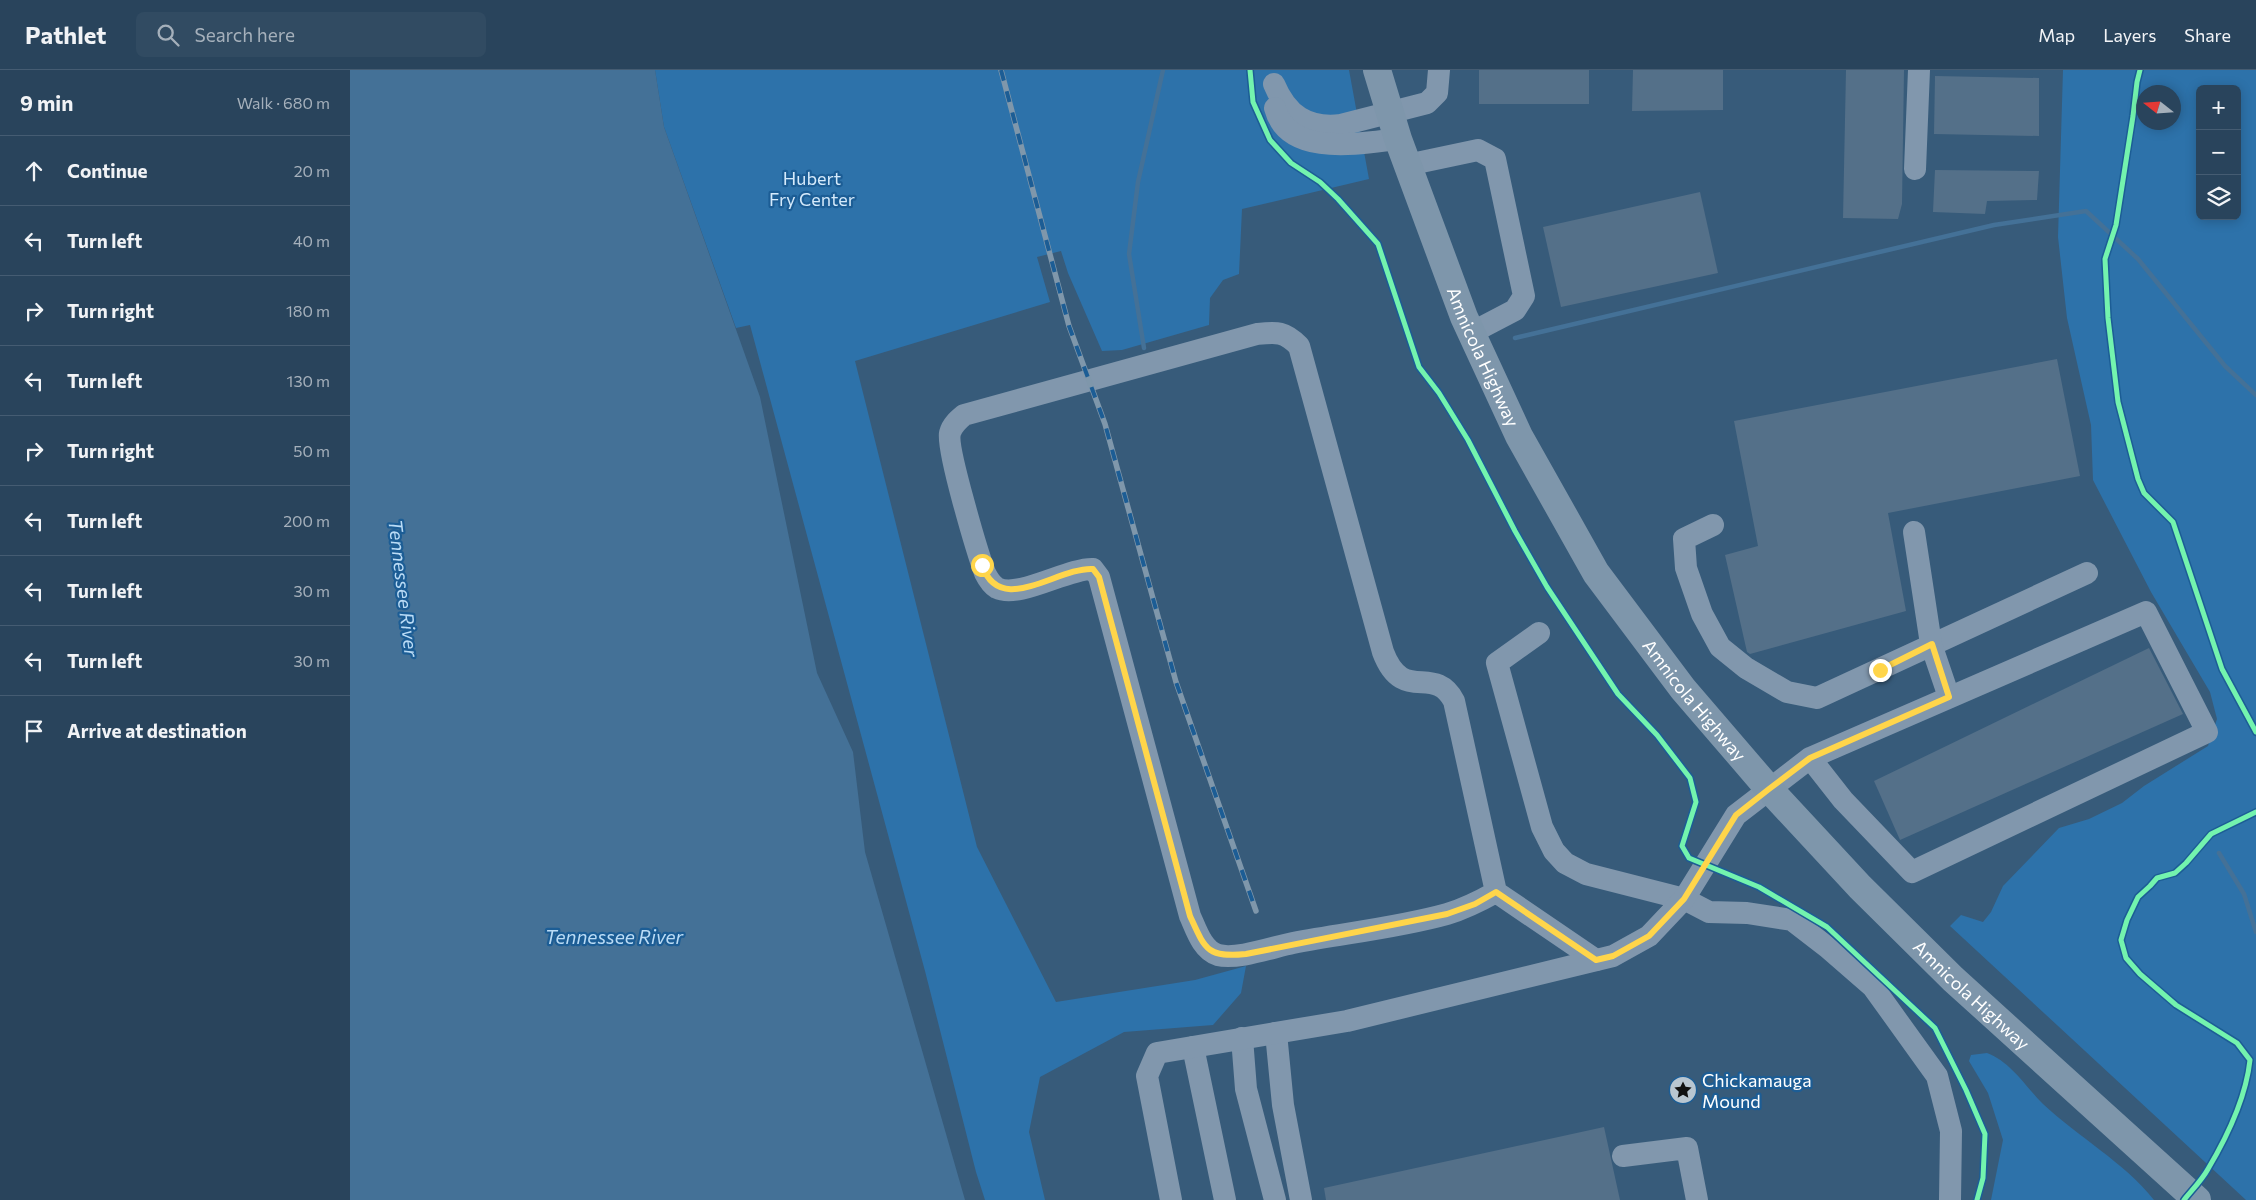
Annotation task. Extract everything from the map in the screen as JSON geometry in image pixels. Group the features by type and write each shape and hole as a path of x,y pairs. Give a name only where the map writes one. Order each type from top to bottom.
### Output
{"main road":[{"name":"Amnicola Highway","path":"1377,70 1407,165 1472,333 1519,436 1596,573 1683,689 1769,789 1860,887 1953,979 2198,1200"}],"street":[{"path":"1273,77 1281,101 1294,115 1305,121 1328,127 1426,103 1437,93 1439,70"},
{"path":"1915,169 1919,70"},
{"path":"1273,77 1274,103 1277,114 1286,127 1305,139 1331,145 1398,139"},
{"path":"1407,165 1478,150 1495,159 1524,296 1515,310 1472,333"},
{"path":"1496,892 1475,904 1447,914 1392,926 1246,954 1218,955 1209,950 1199,936 1190,916 1099,577 1093,569 1083,569 1018,589 998,588 991,582 982,565 951,453 950,432 955,422 964,415 1256,334 1277,332 1290,337 1299,346 1389,668 1400,678 1414,682 1433,683 1448,689 1454,701 1496,892 1596,960"},
{"path":"1713,524 1684,539 1686,568 1702,614 1720,648 1746,668 1787,692 1817,698 2087,574"},
{"path":"1914,532 1932,644 1949,697"},
{"path":"1171,1200 1146,1076 1157,1053 1347,1021 1613,956 1649,936 1684,899 1736,815 1810,758 2146,612 2207,732 1912,872 1843,800 1810,758"},
{"path":"1539,633 1497,662 1547,838 1565,863 1586,874 1684,899 1709,912 1747,913 1792,920 1827,947 1872,987 1937,1076 1951,1131 1950,1200"},
{"path":"1276,1033 1283,1105 1301,1200"},
{"path":"1242,1038 1246,1089 1275,1200"},
{"path":"1193,1047 1225,1200"},
{"path":"1623,1156 1687,1148 1697,1200"}],"green space":[{"name":"Hubert Fry Center","path":"655,70 1349,70 1369,179 1242,209 1239,274 1223,280 1210,298 1209,325 1122,350 1102,351 1068,273 1061,251 1037,257 1050,302 855,361 977,847 1056,1002 1195,980 1246,966 1241,993 1213,1025 1124,1032 1040,1077 1029,1132 1045,1200 985,1200 750,325 736,328 664,127"},
{"path":"2063,70 2256,70 2256,1200 2246,1200 1950,926 1961,915 1983,922 1991,912 2003,886 2059,828 2089,819 2122,803 2144,786 2208,746 2217,719 2210,692 2151,592 2093,480 2091,425 2067,318 2058,237"},
{"path":"1987,1053 2011,1068 2043,1104 2129,1174 2154,1200 1991,1200 2003,1140 1988,1093 1969,1061 1971,1055"}],"water":[{"name":"Tennessee River","path":"350,70 655,70 664,127 760,397 817,673 853,752 865,852 965,1200 350,1200"}],"building":[{"path":"1479,70 1589,70 1589,104 1479,104"},
{"path":"1633,70 1723,70 1723,110 1632,111"},
{"path":"1846,70 1904,70 1902,204 1898,219 1843,218"},
{"path":"1935,76 2039,78 2039,136 1934,134"},
{"path":"1935,170 2039,171 2037,200 1987,201 1985,214 1933,212"},
{"path":"1700,192 1718,273 1561,307 1543,227"},
{"path":"2057,359 2080,476 1888,513 1906,611 1750,654 1747,652 1725,555 1758,546 1734,421"},
{"path":"2149,648 2183,714 1900,840 1874,781"},
{"path":"1604,1127 1620,1200 1326,1200 1324,1188"}],"waterway":[{"path":"1144,348 1129,254 1138,182 1163,70"},
{"path":"1515,338 1994,225 2086,211 2138,259 2225,366 2256,395"},
{"path":"2219,853 2244,894 2256,932"}],"railway":[{"path":"1001,70 1069,326 1105,424 1176,682 1256,911"}],"cycle path":[{"path":"1250,70 1253,102 1270,140 1291,163 1320,182 1338,199 1378,244 1419,367 1439,393 1468,440 1515,531 1547,587 1618,694 1657,735 1690,778 1696,802 1682,846 1689,858 1759,887 1827,927 1935,1028 1966,1090 1985,1134 1983,1178 1977,1200"},
{"path":"2140,70 2116,225 2105,259 2108,318 2118,402 2138,479 2144,493 2173,522 2222,669 2256,732"},
{"path":"2184,1200 2206,1173 2229,1130 2240,1102 2250,1060 2237,1043 2176,1005 2140,974 2126,958 2121,940 2127,920 2138,897 2157,878 2175,873 2211,834 2256,812"}],"place":[{"name":"Chickamauga Mound","path":"1683,1090"}],"route":[{"path":"982,565 991,582 998,588 1010,590 1025,588 1083,569 1093,569 1099,577 1190,916 1199,936 1209,950 1218,955 1246,954 1447,914 1475,904 1496,892 1512,901 1596,960 1613,956 1649,936 1684,899 1736,815 1769,789 1810,758 1949,697 1932,644 1880,670"}]}
